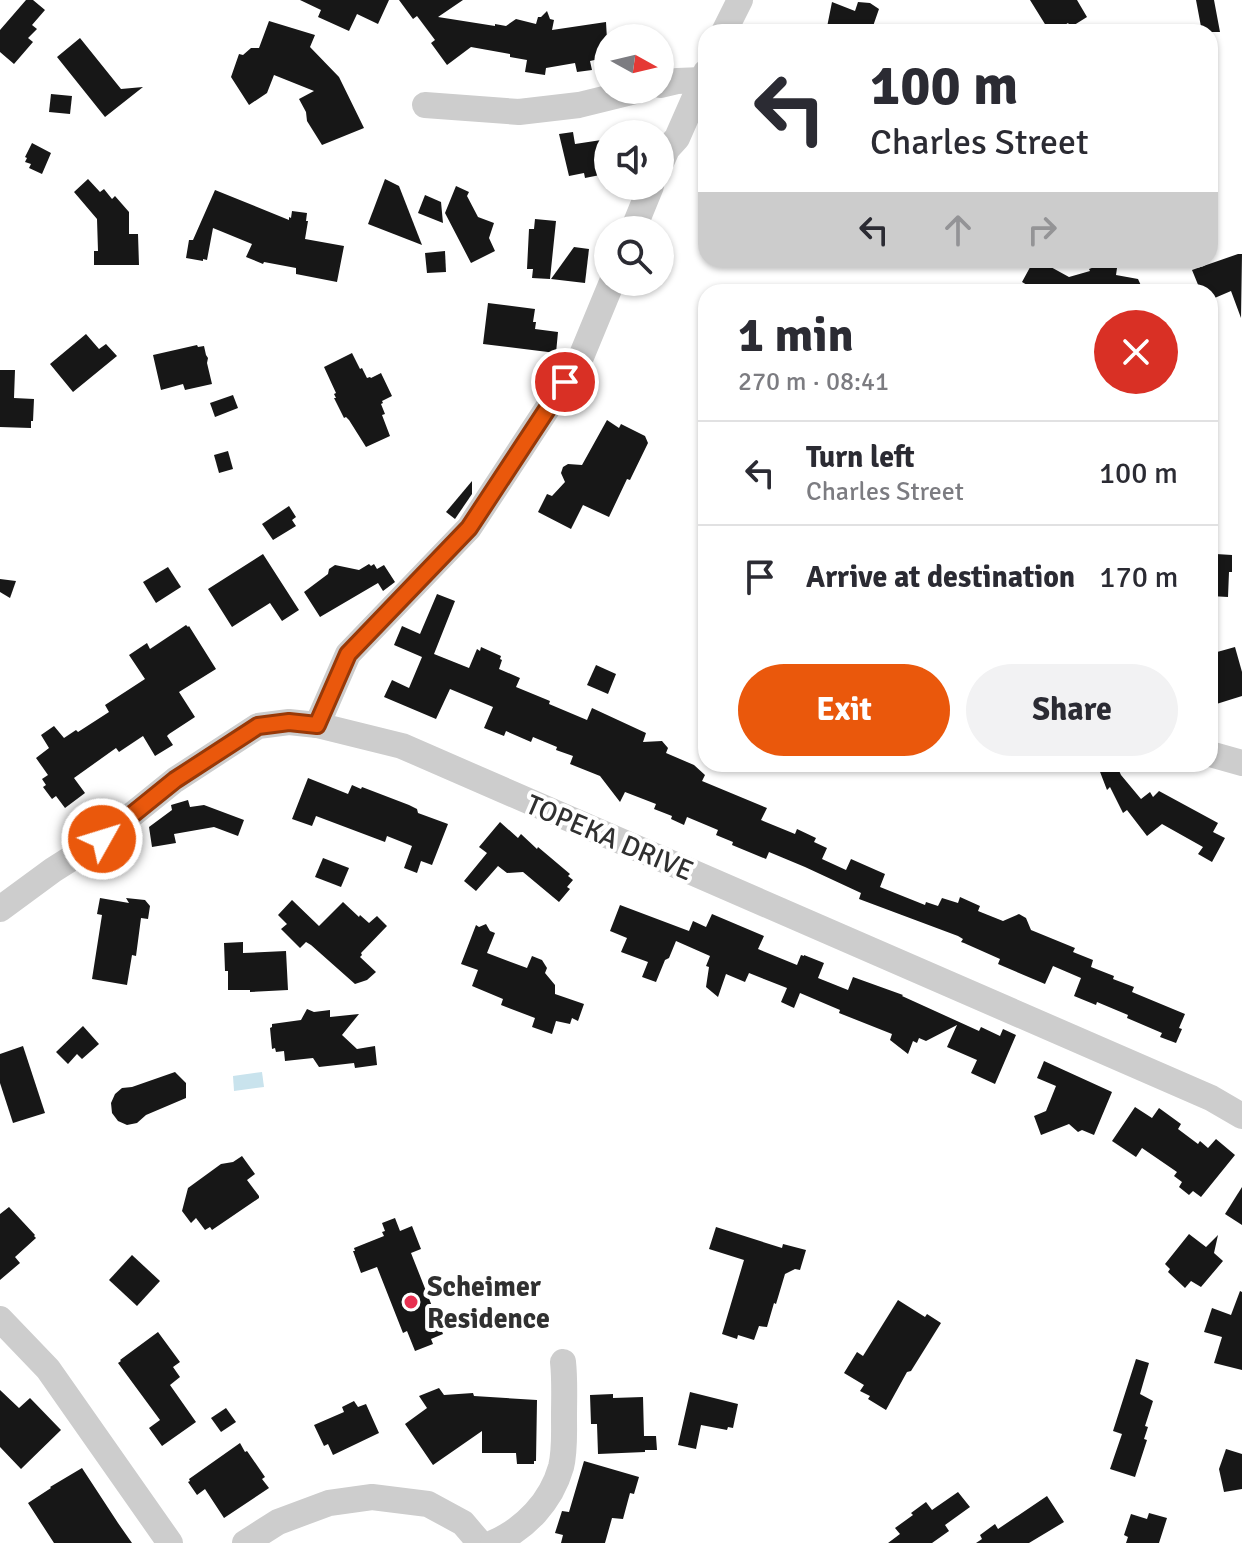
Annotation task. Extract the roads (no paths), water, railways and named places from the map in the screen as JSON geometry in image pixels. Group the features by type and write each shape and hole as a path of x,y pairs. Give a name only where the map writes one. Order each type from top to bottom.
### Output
{"street":[{"path":"728,24 740,0"},
{"path":"674,82 698,77"},
{"path":"674,141 698,90"},
{"path":"425,105 519,112 594,101"},
{"path":"317,725 348,654 469,528 581,357 606,296"},
{"name":"TOPEKA DRIVE","path":"0,909 102,839 175,780 258,726 289,722 317,725 402,746 1211,1098 1242,1116"},
{"path":"1218,757 1242,763"},
{"path":"0,1319 48,1369 170,1543"},
{"path":"493,1543 511,1535 528,1522 552,1487 561,1467 563,1362"},
{"path":"245,1543 278,1522 329,1503 372,1497 428,1504 463,1523 480,1543"}],"water":[{"path":"262,1072 264,1087 234,1091 233,1076"}],"place":[{"name":"Scheimer Residence","path":"411,1302"}]}
